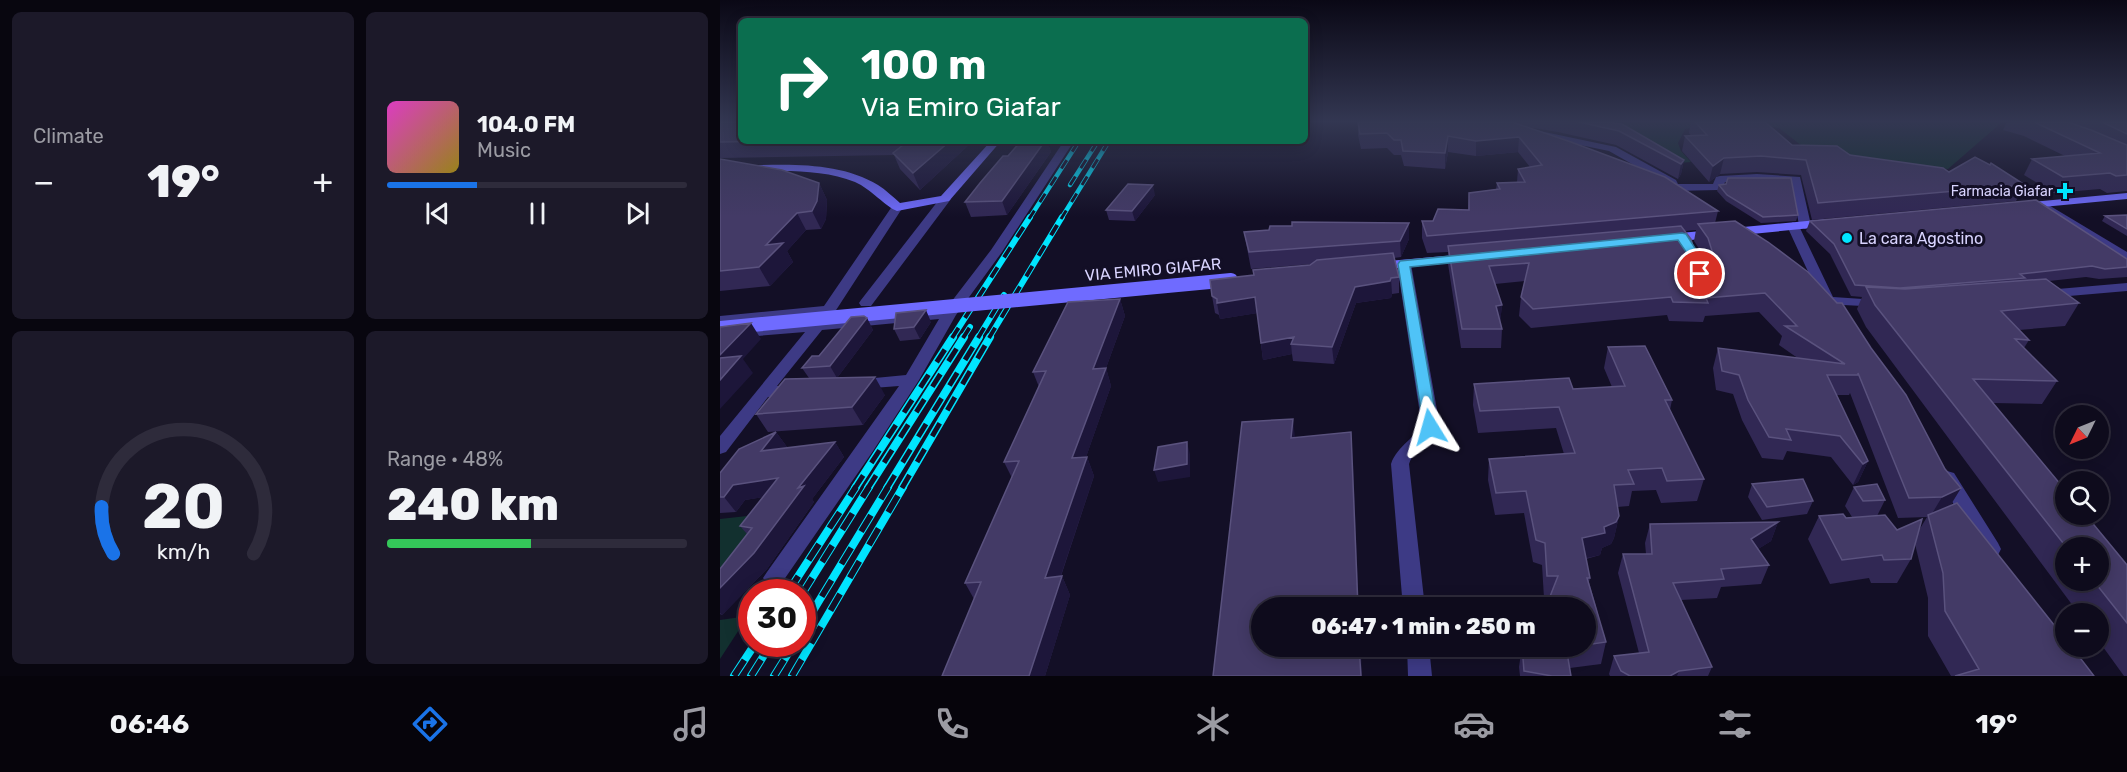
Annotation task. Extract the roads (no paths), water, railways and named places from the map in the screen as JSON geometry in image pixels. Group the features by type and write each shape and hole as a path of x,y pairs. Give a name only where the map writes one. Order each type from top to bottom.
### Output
{"street":[{"path":"866,303 945,199 985,154"},
{"path":"774,578 867,447 911,380 949,314 996,252 1061,154"},
{"path":"1595,155 1599,154"},
{"path":"1620,154 1672,182 1676,194"},
{"path":"720,170 784,169 836,174 872,185 897,207"},
{"path":"1647,182 1676,194 1718,187 1720,179 1778,177 1796,179 1799,226 1828,301"},
{"path":"2007,207 2127,196"},
{"path":"720,448 816,327 897,207 945,199"},
{"path":"2042,204 2127,258"},
{"path":"1659,239 1685,241 1731,232 1841,222"},
{"path":"1716,223 1750,243"},
{"path":"1369,267 1485,256"},
{"path":"1404,264 1430,421 1428,431 1405,452 1400,464 1413,597"},
{"name":"VIA EMIRO GIAFAR","path":"720,328 1240,279"},
{"path":"1800,279 1828,301 1842,317"},
{"path":"2033,295 2127,287"},
{"path":"1828,301 1895,305"},
{"path":"720,320 828,310"},
{"path":"720,335 949,314"},
{"path":"843,386 911,380"},
{"path":"763,392 808,388"},
{"path":"1935,459 2000,564"},
{"path":"1419,657 1420,676"}],"railway":[{"path":"1029,219 1071,154"},
{"path":"1070,185 1090,154"},
{"path":"1061,219 1101,154"},
{"path":"952,338 1030,217"},
{"path":"989,338 1062,217"},
{"path":"978,338 1004,295"},
{"path":"963,338 970,327"},
{"path":"855,488 953,337"},
{"path":"868,488 964,337"},
{"path":"887,488 979,337"},
{"path":"902,488 990,337"},
{"path":"796,579 856,487"},
{"path":"811,579 869,487"},
{"path":"816,606 888,487"},
{"path":"792,676 903,487"},
{"path":"734,676 746,657"},
{"path":"751,676 763,657"},
{"path":"774,676 786,657"}],"place":[{"name":"Farmacia Giafar","path":"2065,191"},
{"name":"La cara Agostino","path":"1847,238"}]}
